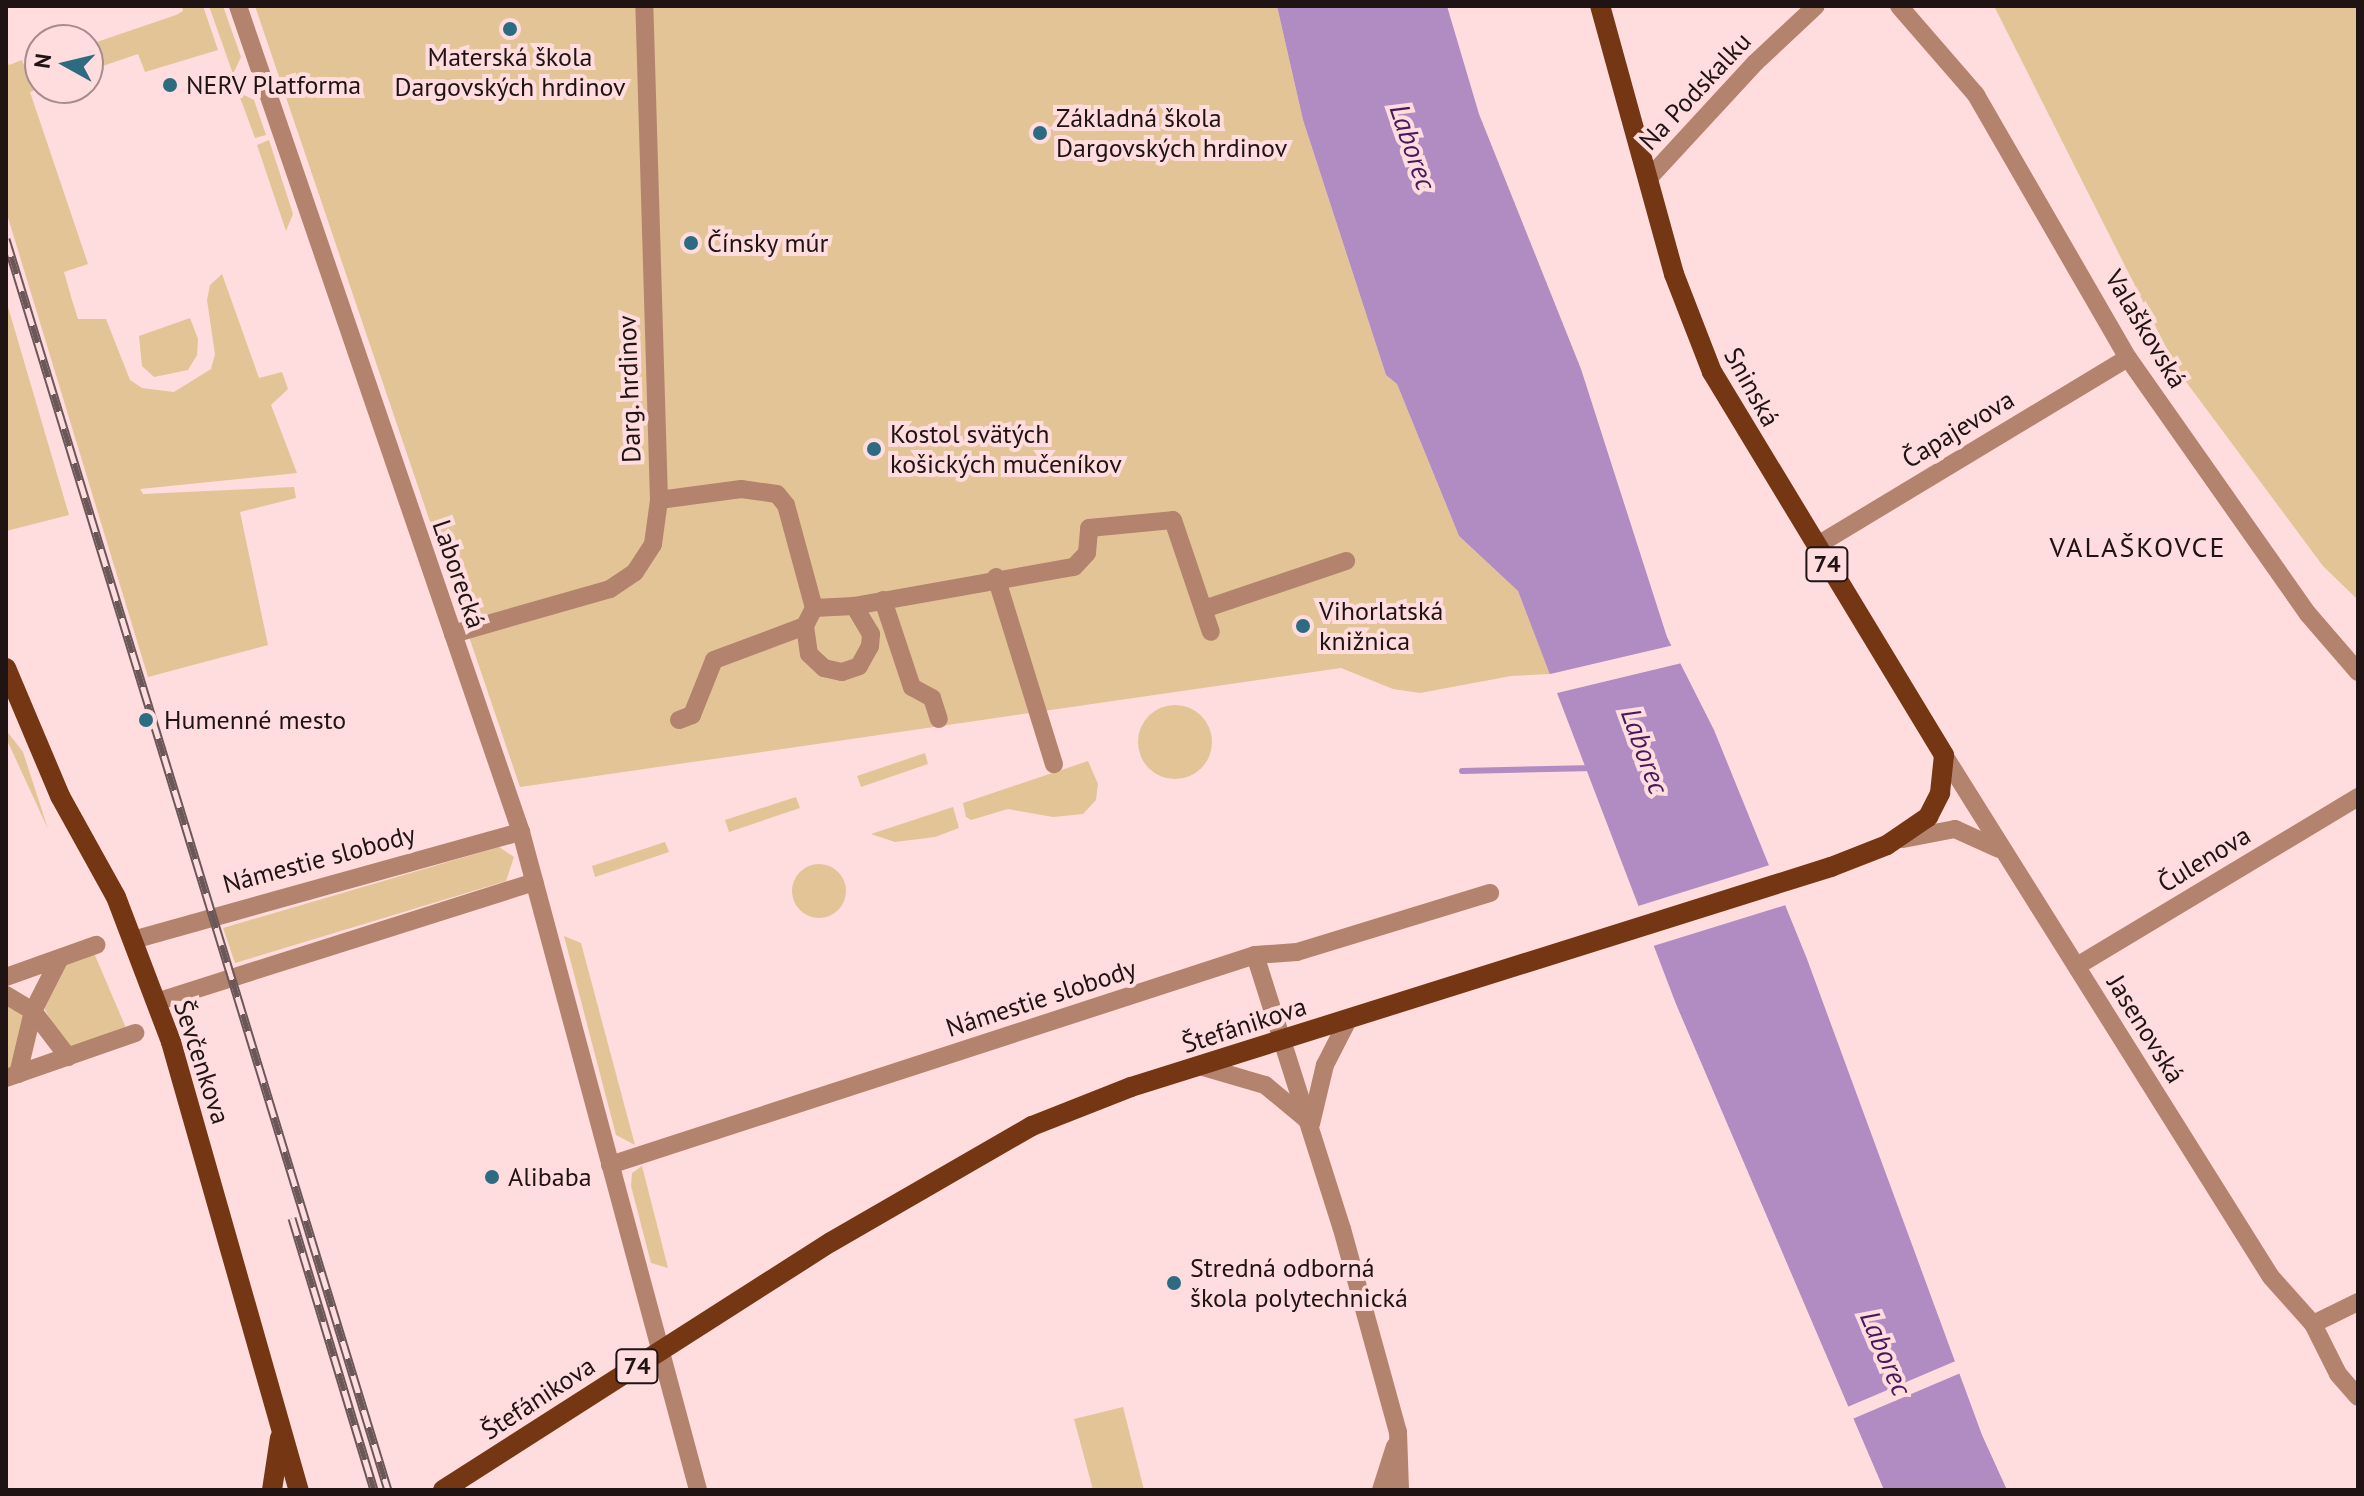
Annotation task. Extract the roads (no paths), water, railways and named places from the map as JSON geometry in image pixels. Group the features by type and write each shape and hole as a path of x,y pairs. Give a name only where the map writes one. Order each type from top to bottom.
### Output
{"main road":[{"name":"Sninská","path":"1600,6 1690,323 1712,372 1944,755"},
{"name":"Ševčenkova","path":"6,668 60,796 116,897 156,1002 196,1124 299,1490"},
{"name":"74","path":"1887,845 1935,806 1944,755"},
{"name":"Štefánikova","path":"443,1490 831,1242 1032,1126 1282,1039 1831,867 1887,845"},
{"path":"272,1490 281,1430"}],"street":[{"name":"Laborecká","path":"238,6 521,832 610,1165"},
{"name":"Darg. hrdinov","path":"453,634 610,589 635,572 653,544 659,500 644,6"},
{"name":"Na Podskalku","path":"1648,179 1755,63 1816,6"},
{"name":"Valaškovská","path":"1899,6 1976,95 2128,358 2308,614 2358,672"},
{"name":"Čapajevova","path":"1816,546 2128,358"},
{"path":"659,500 741,489 777,494 786,505 814,608 805,626 809,654 824,668 842,672 859,666 871,634 854,606"},
{"path":"814,608 854,606 996,577 1074,567 1087,553 1089,528 1173,520 1211,632"},
{"path":"1204,609 1346,561"},
{"path":"996,577 1054,764"},
{"path":"883,600 912,687 932,698 939,719"},
{"path":"679,720 692,715 714,660 805,626"},
{"name":"Jasenovská","path":"1944,755 2271,1277 2313,1324 2338,1374 2358,1397"},
{"name":"Čulenova","path":"2077,966 2358,797"},
{"path":"1887,845 1925,831 1955,829 1974,833 2005,853"},
{"name":"Námestie slobody","path":"133,940 521,832"},
{"path":"156,1002 534,882"},
{"name":"Námestie slobody","path":"610,1165 1255,955 1297,952 1490,893"},
{"path":"6,977 96,945"},
{"path":"1255,955 1311,1124 1398,1432 1400,1490"},
{"path":"9,1076 33,1011 60,958"},
{"path":"6,995 33,1011 68,1057"},
{"path":"1311,1124 1325,1065 1348,1020"},
{"path":"9,1076 135,1033"},
{"path":"1200,1066 1265,1085 1311,1124"},
{"path":"610,1165 698,1490"},
{"path":"2313,1324 2358,1302"},
{"path":"1381,1490 1398,1432"}],"water":[{"name":"Laborec","path":"1277,6 1447,6 1479,114 1581,369 1667,637 1714,730 1807,959 1982,1435 2007,1490 1884,1490 1676,1004 1518,591 1459,536 1397,384 1386,375 1303,120"}],"waterway":[{"path":"1462,771 1594,768"}],"railway":[{"path":"6,239 388,1490"},
{"path":"292,1218 374,1490"}],"place":[{"name":"Materská škola Dargovských hrdinov","path":"510,29"},
{"name":"NERV Platforma","path":"170,85"},
{"name":"Základná škola Dargovských hrdinov","path":"1040,133"},
{"name":"Čínsky múr","path":"691,243"},
{"name":"Kostol svätých košických mučeníkov","path":"874,449"},
{"name":"Vihorlatská knižnica","path":"1303,626"},
{"name":"Humenné mesto","path":"146,720"},
{"name":"Alibaba","path":"492,1177"},
{"name":"Stredná odborná škola polytechnická","path":"1174,1283"}],"district":[{"name":"VALAŠKOVCE","path":"2138,547"}]}
